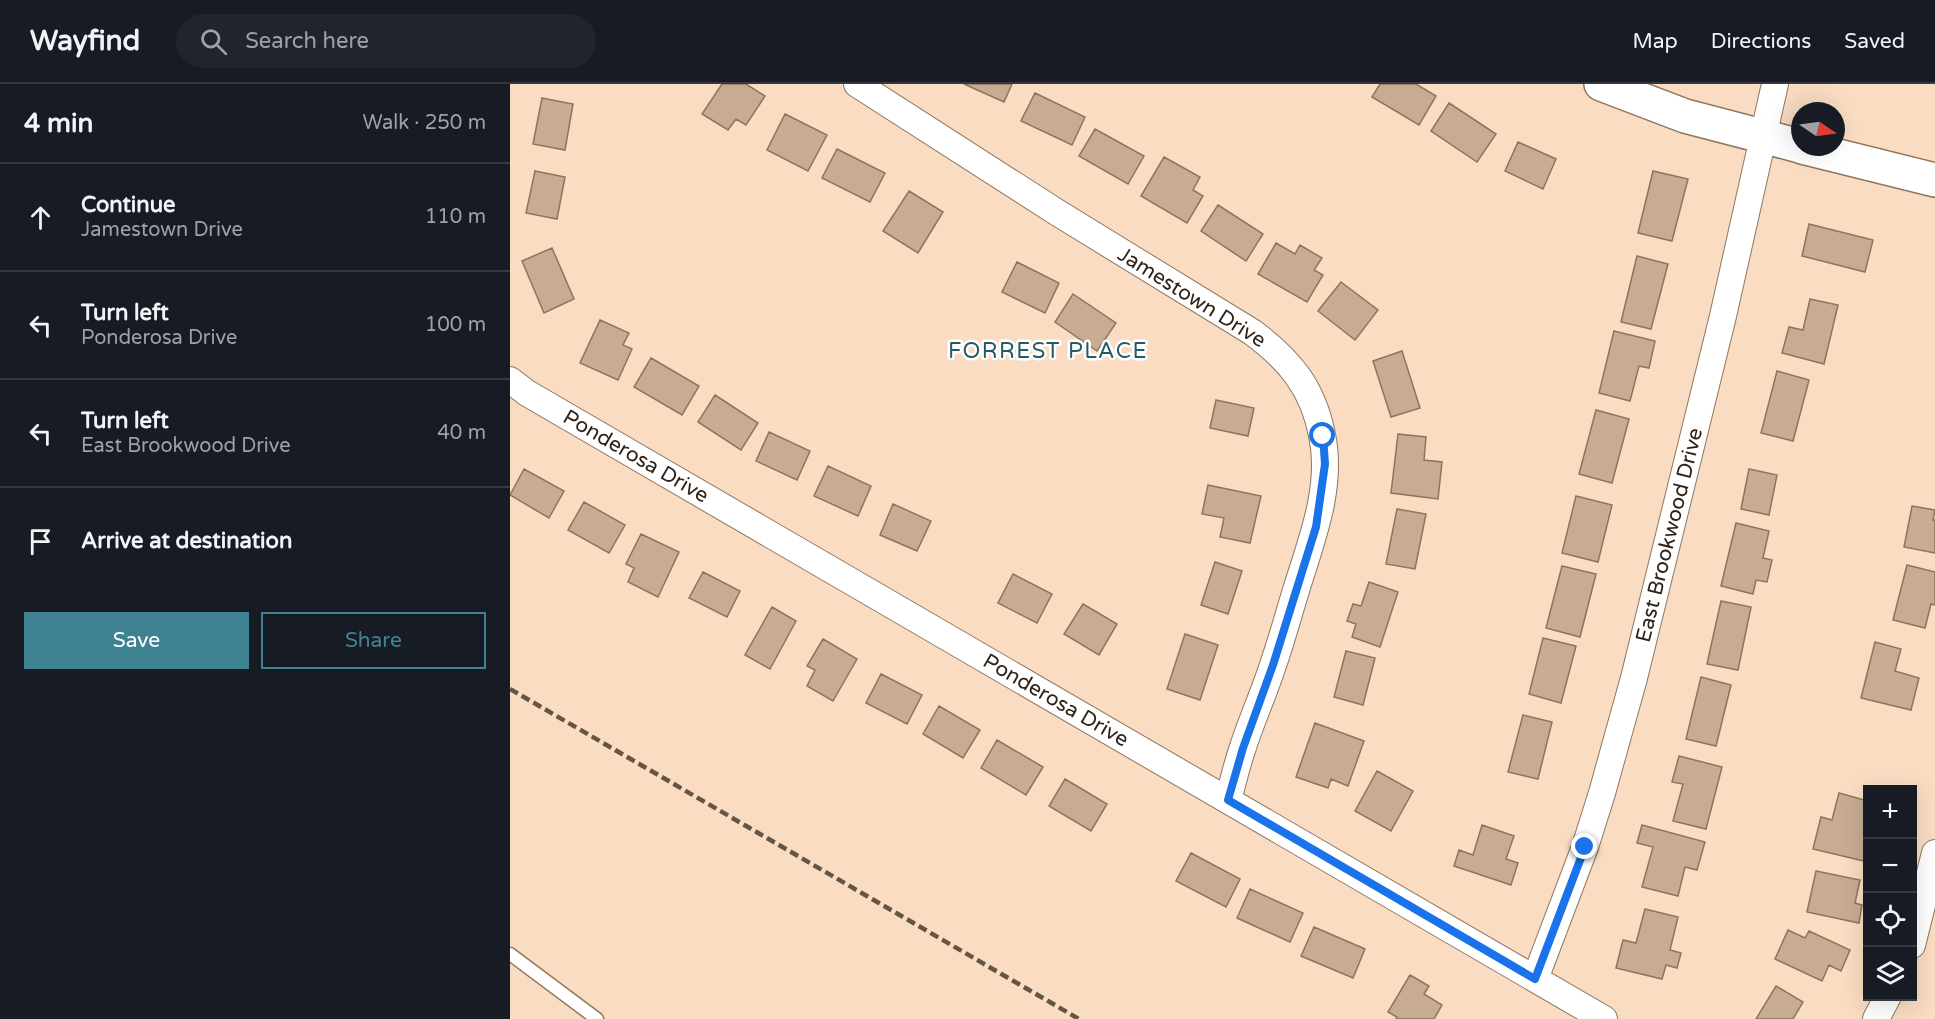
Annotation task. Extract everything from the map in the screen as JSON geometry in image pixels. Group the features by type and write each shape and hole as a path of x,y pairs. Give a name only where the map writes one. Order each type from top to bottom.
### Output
{"main road":[{"path":"1601,84 1685,116 1791,144"},
{"path":"1838,156 1935,180"}],"street":[{"name":"Jamestown Drive","path":"857,84 1058,213 1252,332 1292,366 1305,386 1316,410 1323,436 1325,464 1322,495 1309,548 1273,665 1243,748 1228,800"},
{"name":"East Brookwood Drive","path":"1535,979 1585,847 1631,690 1723,316 1775,84"},
{"name":"Ponderosa Drive","path":"510,380 527,393 1604,1019"},
{"path":"1917,925 1935,853"},
{"path":"1876,1019 1885,1001"}],"lane":[{"path":"510,954 597,1019"}],"building":[{"path":"722,84 746,84 765,96 746,125 736,119 728,130 702,114"},
{"path":"964,84 1012,84 1004,102"},
{"path":"1380,84 1416,84 1436,96 1419,125 1372,97"},
{"path":"1035,93 1085,117 1072,145 1021,121"},
{"path":"542,98 573,104 565,150 533,144"},
{"path":"1449,103 1496,134 1477,162 1431,131"},
{"path":"785,114 827,135 808,171 767,150"},
{"path":"1095,129 1144,156 1128,184 1079,156"},
{"path":"1518,142 1556,159 1543,189 1505,171"},
{"path":"837,149 885,173 870,202 822,178"},
{"path":"1164,157 1200,177 1193,190 1203,196 1187,223 1141,196"},
{"path":"535,171 565,177 557,219 526,213"},
{"path":"1653,171 1688,179 1672,241 1638,233"},
{"path":"909,191 943,212 918,253 883,231"},
{"path":"1218,205 1263,234 1246,261 1201,231"},
{"path":"1809,224 1873,240 1865,272 1802,256"},
{"path":"1276,243 1295,254 1300,245 1322,258 1314,270 1323,275 1307,302 1258,274"},
{"path":"552,248 574,299 544,313 522,261"},
{"path":"1637,256 1668,264 1651,329 1621,322"},
{"path":"1017,262 1059,283 1045,313 1002,292"},
{"path":"1341,282 1378,310 1355,340 1318,311"},
{"path":"1073,294 1116,323 1097,351 1055,322"},
{"path":"1810,299 1838,305 1824,364 1782,353 1789,327 1803,330"},
{"path":"600,320 629,333 623,345 632,349 618,380 580,363"},
{"path":"1614,331 1655,341 1649,368 1639,366 1630,401 1599,393"},
{"path":"1402,351 1420,408 1391,417 1373,361"},
{"path":"651,358 699,386 682,415 634,387"},
{"path":"1777,371 1809,380 1793,441 1761,433"},
{"path":"715,395 758,423 741,450 698,422"},
{"path":"1216,400 1254,408 1248,436 1210,428"},
{"path":"1596,410 1629,419 1612,483 1579,474"},
{"path":"769,432 810,451 797,480 756,461"},
{"path":"1398,434 1426,437 1424,460 1442,462 1438,499 1391,493"},
{"path":"828,466 871,486 858,516 814,496"},
{"path":"524,469 564,491 549,518 510,495"},
{"path":"1749,469 1777,475 1769,515 1741,509"},
{"path":"1208,485 1261,496 1250,543 1220,537 1224,518 1202,514"},
{"path":"1576,496 1612,505 1598,562 1562,553"},
{"path":"584,502 625,525 609,553 568,530"},
{"path":"893,504 931,521 917,551 880,535"},
{"path":"1912,506 1935,510 1933,520 1935,520 1935,553 1904,547"},
{"path":"1397,509 1426,514 1415,569 1386,564"},
{"path":"1736,523 1769,531 1763,558 1772,560 1767,582 1756,580 1753,594 1721,586"},
{"path":"641,534 679,552 658,597 628,582 634,568 626,564"},
{"path":"1215,562 1242,571 1228,614 1201,605"},
{"path":"1907,565 1935,572 1935,605 1931,604 1925,628 1893,620"},
{"path":"1562,566 1596,574 1580,637 1546,628"},
{"path":"703,572 740,591 727,617 689,598"},
{"path":"1013,574 1052,594 1037,623 998,603"},
{"path":"1369,582 1398,592 1380,647 1352,637 1356,624 1347,621 1353,604 1361,606"},
{"path":"1721,601 1751,607 1738,670 1707,664"},
{"path":"1083,604 1117,624 1099,655 1064,634"},
{"path":"772,607 796,621 770,669 745,655"},
{"path":"1185,634 1218,645 1200,700 1167,689"},
{"path":"1543,638 1576,646 1561,703 1529,694"},
{"path":"823,639 857,659 833,701 807,686 815,670 807,666"},
{"path":"1875,642 1901,649 1895,671 1919,678 1911,710 1861,698"},
{"path":"1346,651 1375,658 1363,705 1334,697"},
{"path":"881,674 922,695 907,724 866,703"},
{"path":"1701,677 1731,685 1716,746 1686,739"},
{"path":"939,706 980,730 963,758 923,734"},
{"path":"1523,715 1552,722 1538,779 1508,772"},
{"path":"1315,723 1364,741 1348,786 1331,779 1328,788 1296,777"},
{"path":"997,740 1043,767 1026,795 981,768"},
{"path":"1679,756 1722,767 1706,829 1673,821 1683,784 1672,782"},
{"path":"1377,771 1413,791 1391,831 1355,811"},
{"path":"1065,779 1107,804 1091,831 1049,806"},
{"path":"1839,793 1863,800 1863,861 1813,849 1821,817 1832,820"},
{"path":"1482,825 1514,836 1506,859 1518,863 1511,885 1454,866 1459,850 1473,855"},
{"path":"1642,825 1705,842 1697,870 1685,867 1678,896 1642,887 1653,847 1637,843"},
{"path":"1191,853 1240,879 1226,907 1176,881"},
{"path":"1816,871 1860,880 1855,903 1862,905 1859,923 1807,912"},
{"path":"1250,889 1303,913 1290,942 1237,918"},
{"path":"1645,909 1678,917 1670,950 1681,953 1677,968 1666,965 1662,979 1616,968 1623,940 1636,943"},
{"path":"1314,927 1365,949 1353,978 1301,956"},
{"path":"1788,930 1805,938 1809,931 1850,950 1841,971 1829,965 1822,981 1775,959"},
{"path":"1410,975 1429,986 1424,994 1442,1005 1434,1019 1396,1019 1397,1017 1388,1012"},
{"path":"1776,986 1803,1002 1793,1019 1756,1019"}],"railway":[{"path":"510,689 1079,1019"}],"district":[{"name":"FORREST PLACE","path":"1048,350"}],"route":[{"path":"1323,436 1325,464 1316,527 1228,800 1535,979 1585,847"}]}
